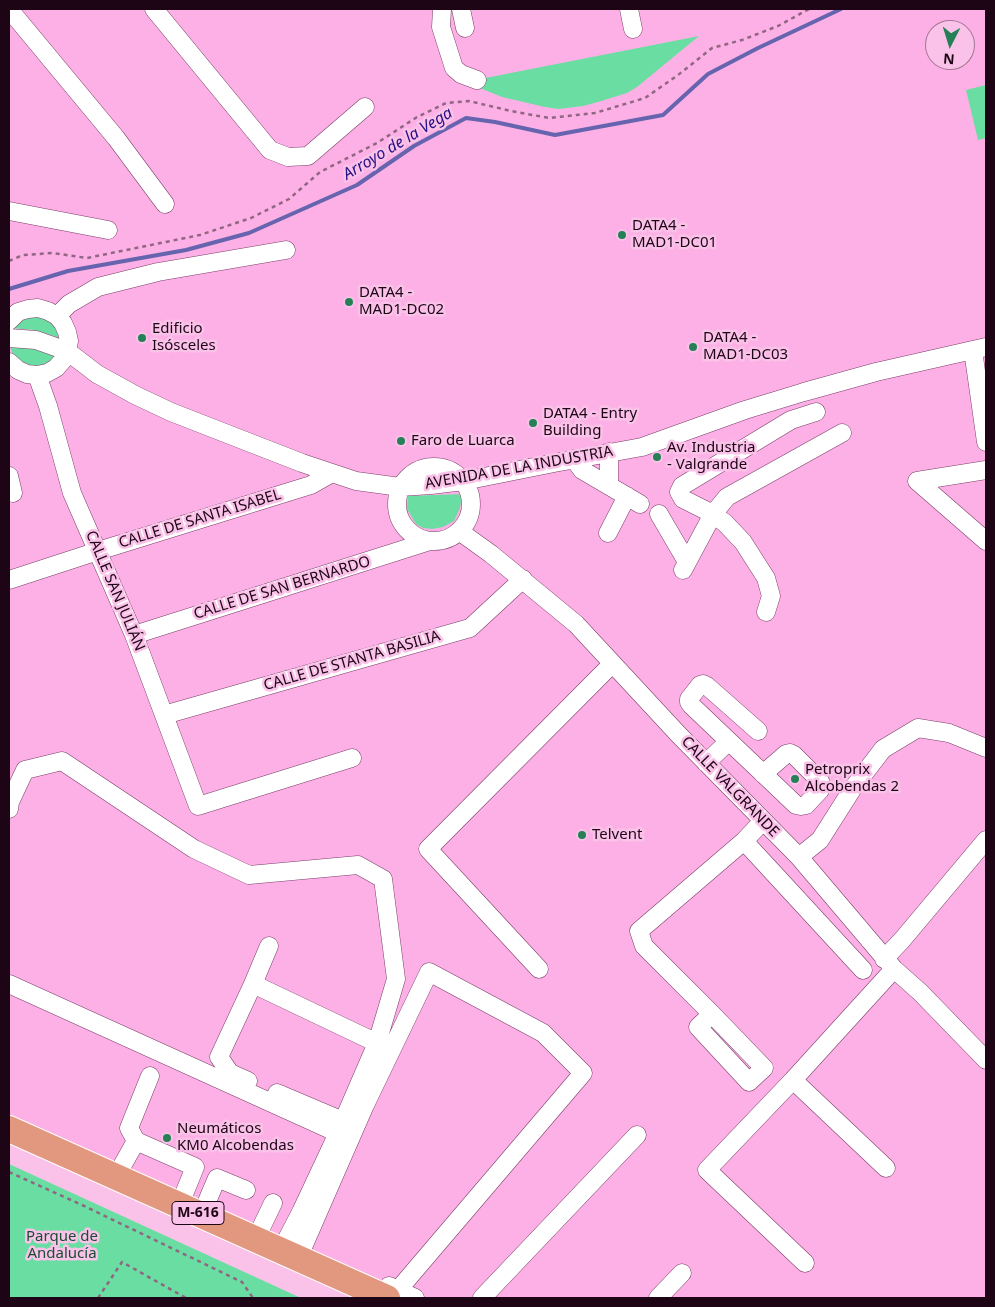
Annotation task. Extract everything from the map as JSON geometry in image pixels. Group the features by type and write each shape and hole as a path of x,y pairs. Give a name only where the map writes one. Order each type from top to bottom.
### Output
{"highway":[{"name":"M-616","path":"9,1129 392,1294"},
{"name":"M-616","path":"9,1148 350,1298"}],"street":[{"path":"9,9 116,138 165,204"},
{"path":"154,9 270,150 288,157 308,156 365,107"},
{"path":"442,9 441,27 454,68 461,74 477,80"},
{"path":"461,9 465,28"},
{"path":"629,9 633,29"},
{"path":"9,212 108,230"},
{"path":"57,316 69,304 98,287 158,272 286,250"},
{"path":"9,321 18,312 28,309 38,308 48,311 57,316 63,323 67,332 68,342 63,360 56,368 47,373 27,374 9,363"},
{"name":"AVENIDA DE LA INDUSTRIA","path":"9,338 36,340 67,351 97,374 135,395 171,412 302,463 356,480 400,487 464,481 653,444 745,410 804,392 876,372 979,348"},
{"path":"979,348 986,441"},
{"name":"CALLE SAN JULIÁN","path":"37,375 48,406 72,492 134,635 198,806 352,758"},
{"path":"766,612 770,596 766,578 743,542 725,523 713,514 683,500 679,492 682,486 791,420 816,412"},
{"path":"659,514 685,566 713,514 726,497 842,433"},
{"path":"609,452 609,485"},
{"path":"574,459 582,470 633,500 608,533"},
{"path":"986,470 917,481 986,541"},
{"name":"CALLE DE SANTA ISABEL","path":"9,580 311,485 332,473"},
{"path":"9,476 13,493"},
{"path":"400,487 396,500 397,512 401,522 408,531 418,538 430,542 450,538 466,523 471,503 470,492 464,481"},
{"name":"CALLE VALGRANDE","path":"458,532 491,554 576,624 706,763 799,857 889,964 920,992 986,1060"},
{"name":"CALLE DE SAN BERNARDO","path":"134,635 430,542"},
{"name":"CALLE DE STANTA BASILIA","path":"164,715 470,628 523,579"},
{"path":"539,969 428,849 612,664"},
{"path":"758,731 703,684 700,685 690,699 691,705 763,774"},
{"path":"799,857 820,840 853,788 883,749 918,728 949,734 986,748"},
{"path":"706,763 728,742"},
{"path":"9,809 10,802 25,770 62,761 194,849 249,875 358,864 383,879 396,979 377,1043 302,1212 287,1239"},
{"path":"712,1014 644,946 639,932 744,841 763,821"},
{"path":"805,1263 707,1170 793,1080 889,964 902,940 986,840"},
{"path":"744,841 862,970"},
{"path":"269,946 219,1057 230,1073 340,1127"},
{"path":"303,1247 365,1105 429,972 543,1033 583,1073 392,1294"},
{"path":"9,984 340,1127"},
{"path":"252,984 377,1043"},
{"path":"150,1076 129,1128 136,1141 195,1167 184,1194"},
{"path":"793,1080 886,1168"},
{"path":"9,1116 287,1239 392,1294 416,1298"},
{"path":"482,1298 637,1135"},
{"path":"122,1166 136,1141"},
{"path":"206,1204 217,1178 246,1190"},
{"path":"262,1228 273,1202"},
{"path":"658,1298 682,1273"}],"path":[{"path":"9,261 23,255 53,253 87,258 200,235 251,218 289,199 320,172 377,143 417,117 446,103 469,101 549,118 595,112 645,98 712,48 742,40 778,26 809,9"},
{"path":"9,1172 242,1282 253,1298"},
{"path":"98,1298 122,1262 186,1298"}],"shaded area":[{"path":"9,9 986,9 986,1298 414,1298 9,1128"}],"green space":[{"path":"699,36 637,87 627,93 583,106 558,109 545,107 502,97 465,82"},
{"path":"986,85 986,138 978,140 966,90"},
{"path":"34,313 56,323 61,340 34,330 11,328 12,325"},
{"path":"10,347 30,348 54,355 55,357 40,366 32,366 17,358"},
{"path":"462,494 460,508 454,521 443,527 423,528 416,524 407,509 408,496"},
{"name":"Parque de Andalucía","path":"9,1164 301,1298 9,1298"}],"waterway":[{"name":"Arroyo de la Vega","path":"9,289 68,271 186,250 249,233 357,185 414,146 466,118 495,122 555,135 663,115 708,74 841,9"}],"place":[{"name":"DATA4 - MAD1-DC01","path":"622,235"},
{"name":"DATA4 - MAD1-DC02","path":"349,302"},
{"name":"Edificio Isósceles","path":"142,338"},
{"name":"DATA4 - MAD1-DC03","path":"693,347"},
{"name":"DATA4 - Entry Building","path":"533,423"},
{"name":"Faro de Luarca","path":"401,441"},
{"name":"Av. Industria - Valgrande","path":"657,457"},
{"name":"Petroprix Alcobendas 2","path":"795,779"},
{"name":"Telvent","path":"582,835"},
{"name":"Neumáticos KM0 Alcobendas","path":"167,1138"}]}
